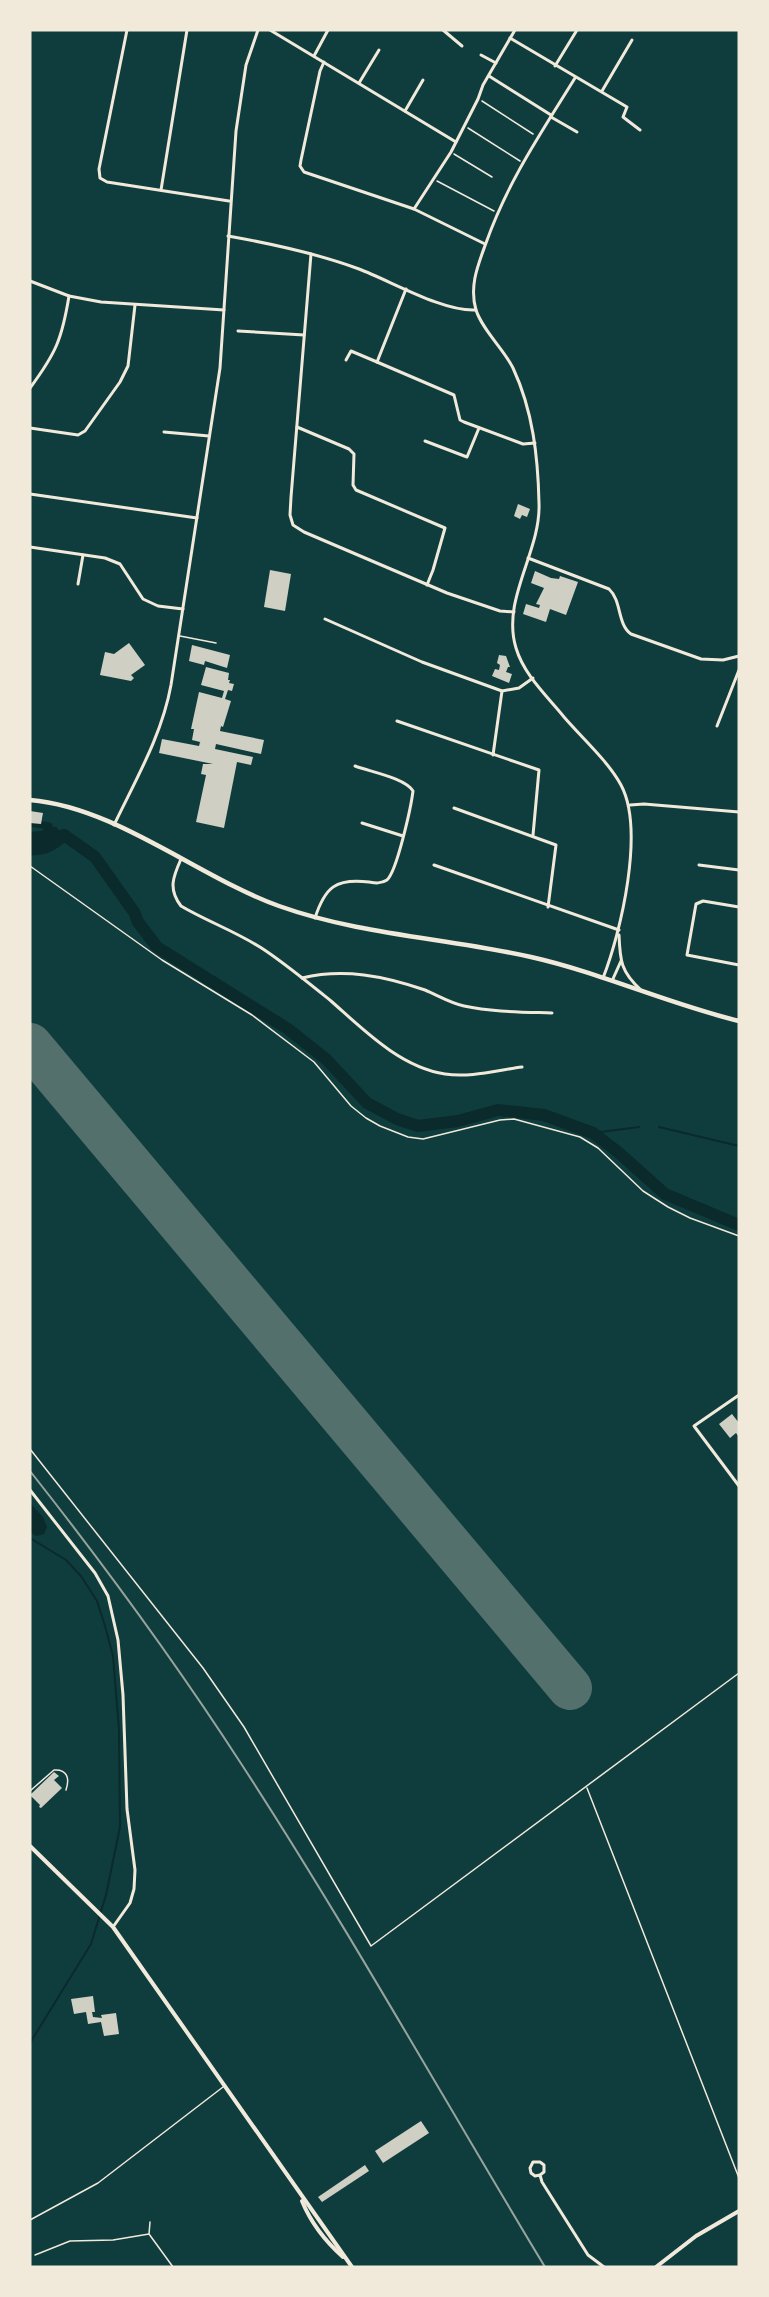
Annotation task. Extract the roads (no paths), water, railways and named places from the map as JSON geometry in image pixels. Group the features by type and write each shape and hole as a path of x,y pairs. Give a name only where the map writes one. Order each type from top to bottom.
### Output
{"main road":[{"path":"30,800 61,805 114,825 264,900 315,918 373,931 496,950 551,962 691,1008 739,1021"}],"street":[{"path":"127,30 100,178 107,182 229,201"},
{"path":"161,190 187,30"},
{"path":"114,825 164,718 179,636 220,368 229,201 236,131 246,65 258,30"},
{"path":"270,30 456,142"},
{"path":"314,56 328,30"},
{"path":"443,30 462,46"},
{"path":"414,209 451,152 515,30"},
{"path":"555,66 577,30"},
{"path":"510,38 627,107 622,117 640,130"},
{"path":"602,91 632,40"},
{"path":"359,83 379,50"},
{"path":"481,55 496,63"},
{"path":"324,63 313,103 301,170 309,175 414,209 485,244"},
{"path":"489,76 578,132"},
{"path":"575,78 538,137 497,213 474,280 476,310 504,352 520,386 528,407 535,443 539,516 513,612 516,648 524,667 620,783 630,805 632,835 619,930 613,955 603,978"},
{"path":"405,111 423,80"},
{"path":"228,236 311,254 358,269 460,310 476,310"},
{"path":"311,254 290,515 293,525 304,532 427,585 500,611 513,612"},
{"path":"30,281 69,296 135,305 224,310"},
{"path":"377,362 406,289"},
{"path":"30,388 50,362 60,341 69,296"},
{"path":"30,428 78,435 85,430 120,382 128,366 135,305"},
{"path":"238,331 304,335"},
{"path":"346,360 351,351 454,395 460,420 523,444 535,443"},
{"path":"297,427 349,449 354,454 353,485 356,489 446,528 427,585"},
{"path":"425,441 467,458 479,428"},
{"path":"164,432 209,436"},
{"path":"30,494 197,519"},
{"path":"30,548 105,558 120,564 141,596 150,604 183,609"},
{"path":"78,584 83,555"},
{"path":"528,558 609,589 616,595 624,627 631,634 701,659 723,660 739,656"},
{"path":"325,619 422,662 502,692 519,688 533,678"},
{"path":"717,726 739,670"},
{"path":"493,755 502,692"},
{"path":"397,721 539,770 532,836"},
{"path":"315,918 320,901 331,886 344,882 379,883 387,879 392,872 403,836 413,791 410,785 355,766"},
{"path":"630,805 644,804 739,812"},
{"path":"454,808 556,845 548,907"},
{"path":"362,823 403,836"},
{"path":"181,859 172,878 174,897 181,906 264,950 302,978 371,1036 401,1057 427,1069 446,1074 469,1074 522,1067"},
{"path":"434,865 548,907 619,930"},
{"path":"699,865 739,870"},
{"path":"739,907 703,901 696,904 687,955 739,965"},
{"path":"619,930 621,961 625,972 644,992"},
{"path":"612,981 621,961"},
{"path":"302,978 319,974 353,973 387,978 462,1005 498,1011 552,1013"},
{"path":"739,1395 694,1426 739,1486"},
{"path":"30,1490 95,1574 108,1596 118,1640 123,1695 127,1809 135,1870 134,1889 130,1903 113,1927"},
{"path":"30,1846 113,1927 352,2267"},
{"path":"540,2175 535,2176 530,2170 532,2164 542,2163 544,2167 540,2175 542,2182 565,2221 588,2255 604,2267"},
{"path":"656,2267 696,2236 739,2211"}],"lane":[{"path":"179,636 216,643"},
{"path":"30,1791 54,1770 67,1775 66,1790"},
{"path":"30,2220 98,2183 224,2086"}],"water":[{"path":"49,826 56,827 64,835 48,846 30,849 30,832 41,831"},
{"path":"30,1503 43,1517 47,1527 44,1534 36,1536 30,1532"}],"waterway":[{"path":"30,823 49,826"},
{"path":"30,849 48,846 64,835 95,857 157,947 288,1029 327,1060 367,1103 397,1119 418,1126 458,1121 498,1110 544,1115 593,1133 665,1194 739,1225"},
{"path":"593,1133 639,1127"},
{"path":"659,1127 739,1146"},
{"path":"30,1538 66,1560 81,1576 97,1601 105,1626 113,1656 119,1730 120,1827 106,1895 91,1944 30,2043"}],"railway":[{"path":"30,1471 139,1615 192,1689 242,1765 358,1951 545,2267"}]}
